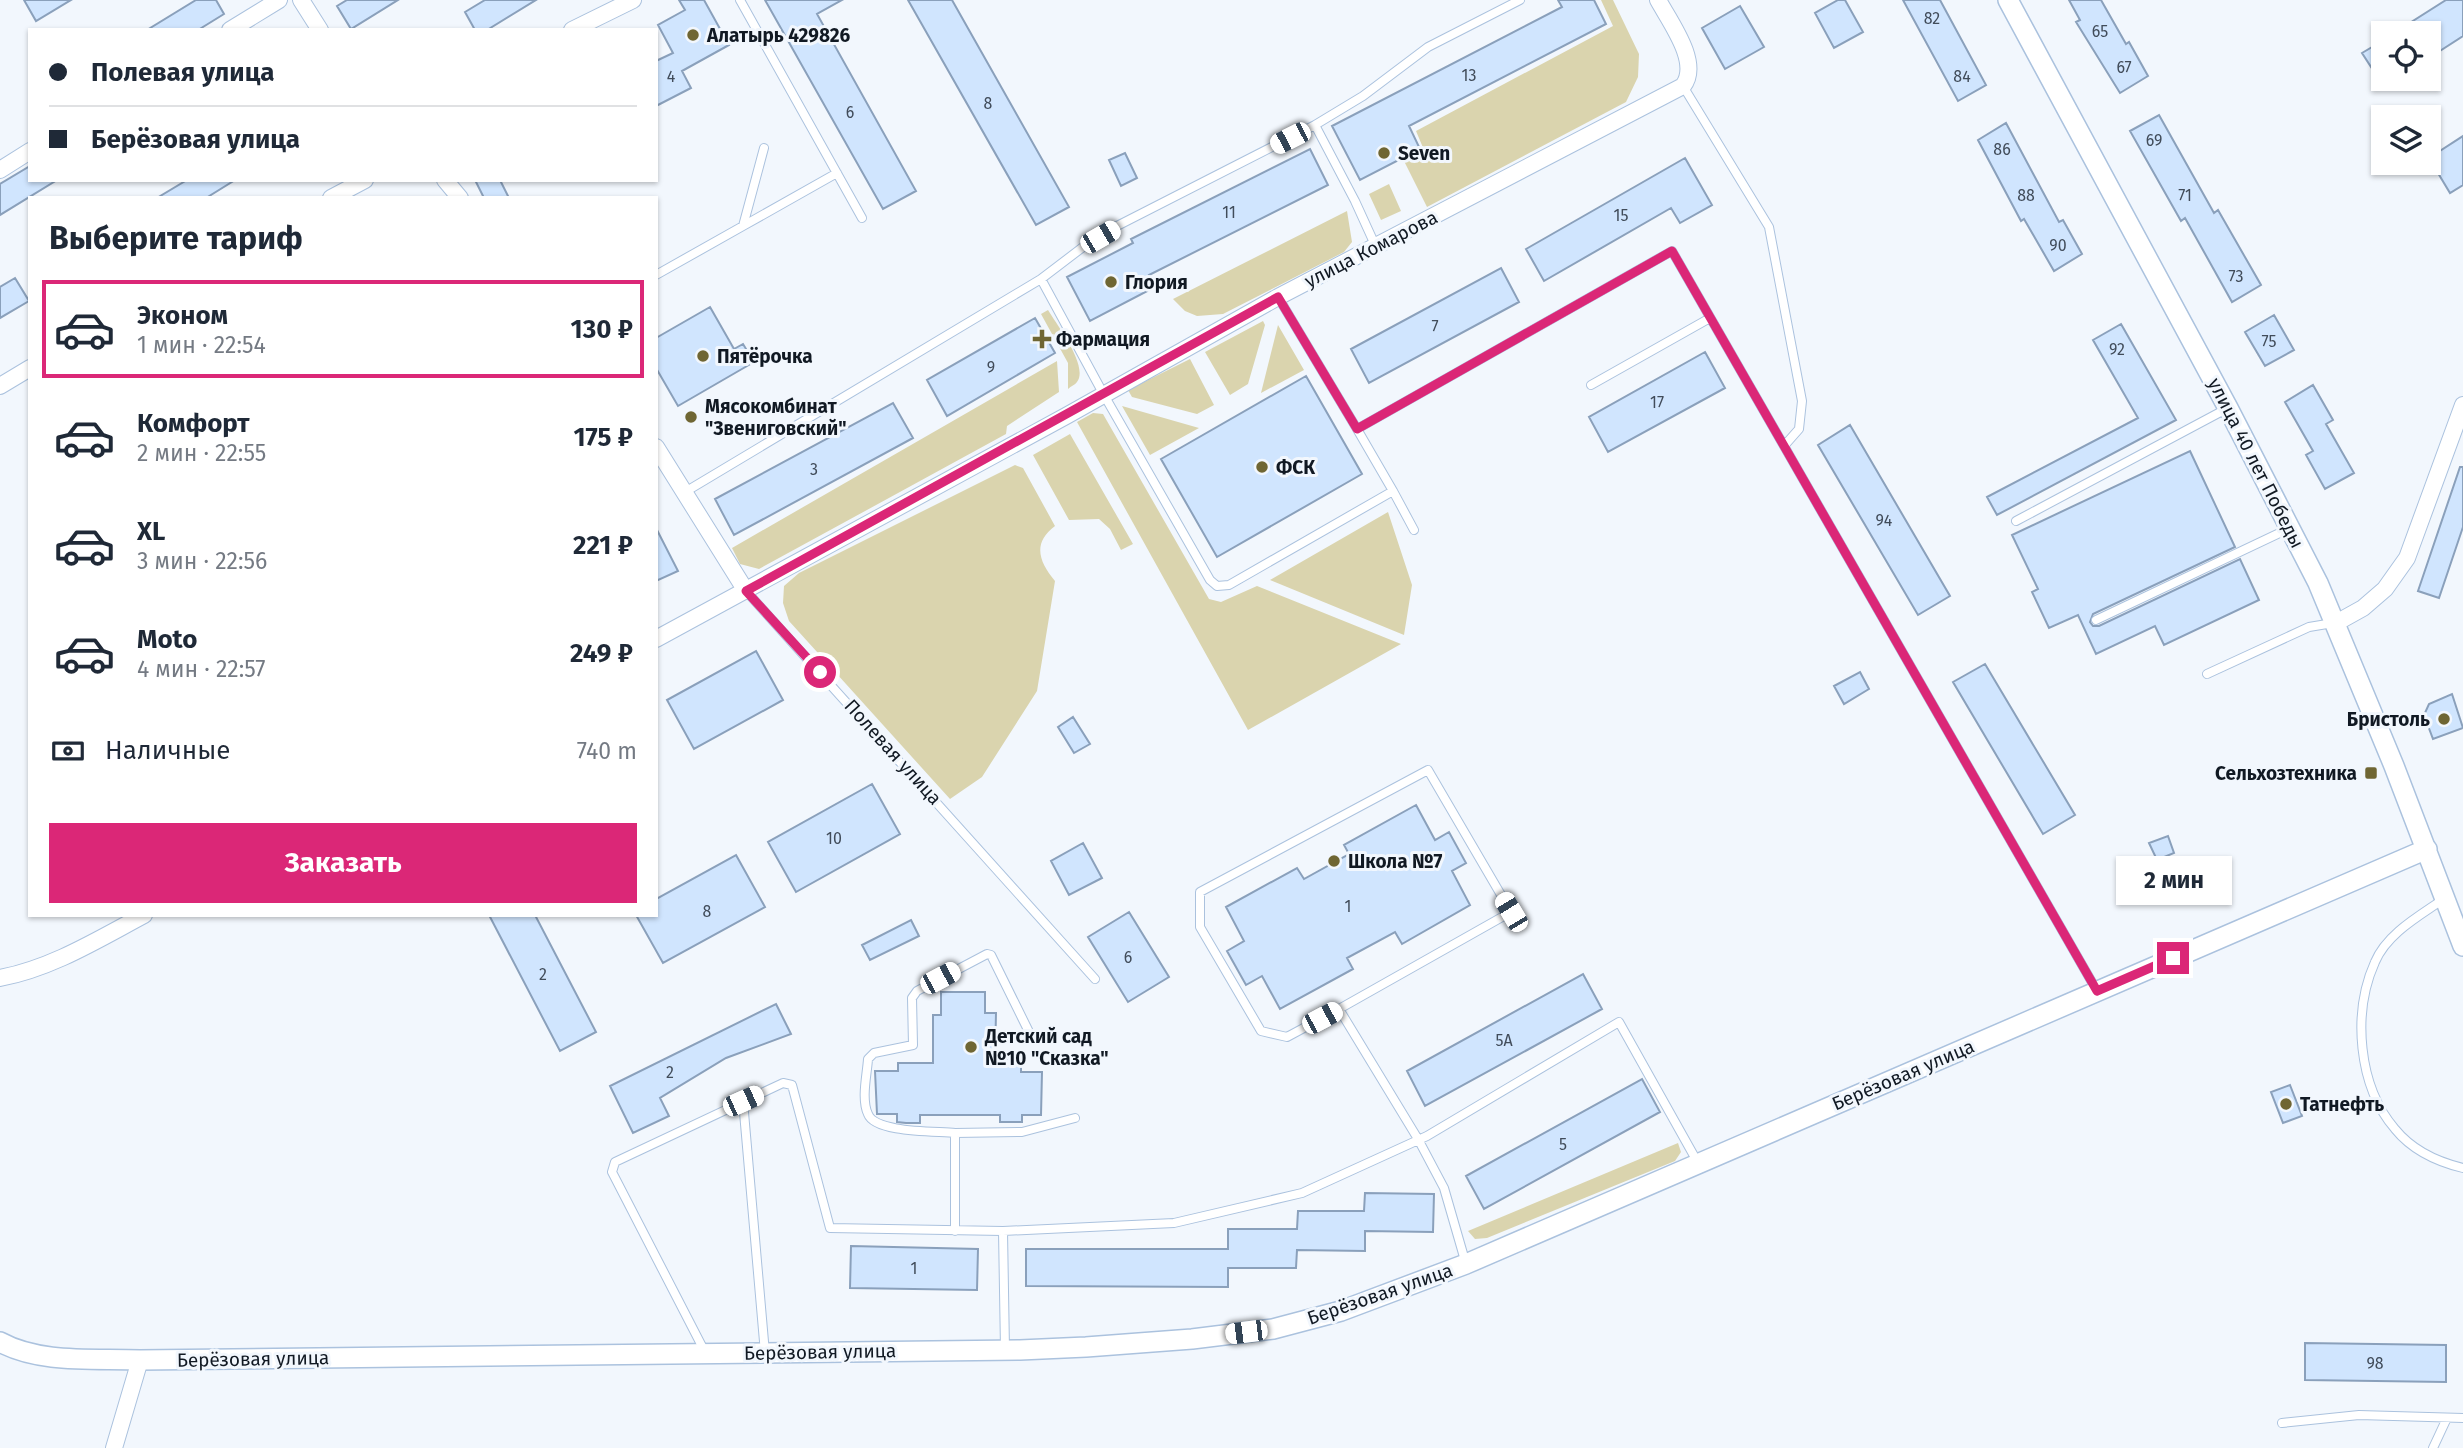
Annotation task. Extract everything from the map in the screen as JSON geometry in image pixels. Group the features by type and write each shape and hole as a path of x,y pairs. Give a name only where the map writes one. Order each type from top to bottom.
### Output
{"street":[{"path":"233,28 279,0"},
{"path":"301,0 319,28"},
{"path":"576,28 633,0"},
{"path":"1658,0 1687,56 1690,69 1688,80 1683,86"},
{"name":"улица 40 лет Победы","path":"2008,0 2228,408 2336,622 2463,946"},
{"name":"улица Комарова","path":"658,638 1278,297 1683,86"},
{"path":"0,170 28,152"},
{"path":"335,196 361,182"},
{"path":"447,182 458,196"},
{"path":"0,386 28,369"},
{"path":"2336,622 2363,608 2385,589 2407,558 2463,405"},
{"name":"Полевая улица","path":"658,450 746,591"},
{"name":"Берёзовая улица","path":"0,1342 14,1350 57,1357 139,1360 1004,1350 1192,1339 1273,1329 1341,1311 1466,1264 2427,849"},
{"path":"0,978 23,974 65,958 140,917"},
{"path":"114,1448 139,1360"}],"lane":[{"path":"740,0 862,218"},
{"path":"685,492 1041,279 1083,247 1117,226 1315,125 1363,96 1428,47 1520,0"},
{"path":"1683,86 1769,227 1802,401 1799,429 1784,446"},
{"path":"1315,125 1376,247"},
{"path":"743,226 764,148"},
{"path":"658,274 837,173"},
{"path":"1357,429 1672,251 2097,991"},
{"path":"1041,279 1210,580 1217,586 1229,585 1393,491"},
{"path":"1278,297 1414,530"},
{"path":"1591,385 1710,318"},
{"path":"2016,521 2228,408"},
{"path":"2096,620 2290,528"},
{"name":"Полевая улица","path":"746,591 982,850 1095,979"},
{"path":"2207,674 2309,627 2336,622"},
{"path":"1428,770 1511,912 1339,1009 1287,1037 1261,1031 1200,927 1200,892 1428,770"},
{"path":"2445,898 2399,931 2375,960 2363,1002 2362,1045 2368,1076 2379,1104 2395,1129 2416,1148 2445,1164 2463,1168"},
{"path":"1032,1038 991,955 987,954 917,991 912,999 913,1045 874,1053 868,1059 865,1106 868,1117 875,1123 890,1127 955,1133 1022,1132 1075,1118"},
{"path":"1339,1009 1418,1139 1444,1188 1466,1264"},
{"path":"706,1354 612,1172 615,1162 783,1083 792,1085 830,1228 1003,1231 1174,1223 1302,1193 1418,1139 1619,1022 1698,1163"},
{"path":"743,1101 765,1353"},
{"path":"955,1133 955,1231"},
{"path":"1003,1231 1004,1350"},
{"path":"2282,1423 2359,1415 2463,1418"},
{"path":"2433,1448 2447,1418"}],"shaded area":[{"path":"1601,0 1613,0 1639,54 1638,77 1626,102 1427,207 1404,161 1424,150 1416,131 1613,26"},
{"path":"1389,184 1401,211 1381,220 1369,194"},
{"path":"1347,211 1352,242 1344,252 1223,314 1197,316 1185,311 1173,299"},
{"path":"1048,310 1079,366 1080,375 1077,382 1068,389 1068,363 1041,314"},
{"path":"1263,321 1265,325 1248,384 1230,395 1205,352"},
{"path":"1278,325 1304,370 1261,393"},
{"path":"1190,359 1214,405 1197,414 1132,397 1128,390"},
{"path":"1057,361 1059,392 1007,426 1006,434 759,569 740,564 732,548"},
{"path":"1122,406 1199,428 1150,455"},
{"path":"1093,413 1103,414 1209,599 1221,602 1257,586 1401,644 1248,730 1077,422"},
{"path":"1070,434 1133,544 1121,550 1110,529 1099,519 1069,520 1033,455"},
{"path":"1015,465 1023,468 1055,526 1043,539 1040,553 1045,567 1055,581 1037,691 982,777 950,799 789,621 783,603 784,586 799,573"},
{"path":"1388,512 1412,585 1404,635 1270,580"},
{"path":"1678,1143 1681,1152 1675,1161 1487,1238 1475,1239 1468,1231"}],"building":[{"path":"24,0 71,0 36,21"},
{"path":"196,0 216,0 224,14 201,28 150,28"},
{"path":"347,0 398,0 353,28 337,6"},
{"path":"485,0 536,0 490,28 474,28 465,12"},
{"name":"Алатырь 429826","path":"679,0 704,0 729,45 682,71 691,88 658,105 658,60 673,53 658,25 685,10"},
{"path":"765,0 842,0 817,14 916,191 883,209"},
{"path":"908,0 952,0 1069,207 1036,225"},
{"path":"1558,0 1594,0 1606,24 1409,126 1420,149 1360,180 1332,126 1562,7"},
{"path":"1838,0 1845,0 1863,32 1834,48 1815,13"},
{"path":"1903,0 1940,0 1986,85 1958,101"},
{"path":"2069,0 2101,0 2148,76 2120,93 2076,22 2080,20"},
{"path":"2446,0 2463,0 2463,36 2441,50 2441,21 2413,21"},
{"path":"1740,6 1764,47 1725,69 1702,28"},
{"path":"2371,48 2371,67 2362,53"},
{"path":"2159,115 2214,213 2218,210 2261,285 2232,302 2185,218 2181,221 2130,131"},
{"path":"2006,123 2059,222 2063,220 2082,254 2054,271 2024,219 2021,221 1978,140"},
{"path":"2463,136 2463,185 2450,193 2439,175 2441,150"},
{"path":"1310,149 1328,185 1149,275 1155,287 1090,321 1067,277 1133,243 1131,239"},
{"path":"1125,153 1137,178 1121,186 1109,160"},
{"path":"1685,158 1712,205 1680,223 1671,208 1544,281 1526,249"},
{"path":"28,167 28,182 54,182 0,215 0,184"},
{"path":"184,182 232,182 209,196 160,196"},
{"path":"476,182 501,182 508,196 483,196"},
{"path":"1501,268 1519,302 1369,383 1351,349"},
{"path":"15,278 28,302 0,318 0,287"},
{"name":"Пятёрочка","path":"710,307 734,349 743,344 754,362 678,406 658,371 658,337"},
{"path":"2274,315 2294,350 2265,366 2245,332"},
{"path":"1035,318 1055,353 947,416 927,380"},
{"path":"2121,324 2176,420 1997,515 1987,497 2138,418 2093,340"},
{"path":"1705,352 1725,388 1608,452 1589,417"},
{"name":"ФСК","path":"1306,376 1362,474 1217,557 1161,459"},
{"path":"2313,385 2333,420 2326,424 2354,473 2325,489 2306,455 2313,451 2285,402"},
{"path":"893,403 913,438 734,535 715,499"},
{"path":"1850,425 1950,596 1918,615 1818,445"},
{"path":"2190,451 2235,547 2093,614 2090,622 2093,626 2099,626 2240,559 2259,600 2164,645 2155,626 2096,654 2078,615 2049,628 2032,592 2038,589 2012,535"},
{"path":"2460,467 2463,467 2463,527 2439,598 2418,591"},
{"path":"658,532 678,571 658,580"},
{"path":"756,651 783,700 694,749 667,700"},
{"path":"1985,664 2075,815 2043,834 1953,682"},
{"path":"1860,672 1869,689 1844,704 1834,686"},
{"name":"Бристоль","path":"2452,694 2463,728 2433,739 2424,715 2429,704"},
{"path":"1073,717 1090,744 1074,753 1058,727"},
{"path":"872,784 900,834 796,892 768,842"},
{"path":"1416,805 1435,840 1449,832 1466,863 1452,871 1470,905 1402,944 1395,932 1347,958 1353,969 1280,1009 1262,976 1246,985 1227,951 1244,941 1226,907 1297,868 1304,879 1349,854 1344,845"},
{"path":"2168,836 2174,853 2157,860 2149,843"},
{"path":"1083,843 1102,878 1069,895 1051,861"},
{"path":"736,855 765,907 663,963 637,917 658,917 658,898"},
{"path":"1129,912 1169,977 1128,1002 1088,937"},
{"path":"490,917 536,917 596,1032 560,1051"},
{"path":"911,920 919,936 870,960 862,945"},
{"path":"1583,974 1602,1009 1425,1106 1407,1071"},
{"path":"941,992 985,992 985,1013 996,1013 995,1059 1021,1059 1021,1072 1042,1072 1041,1115 1022,1115 1022,1122 1000,1122 1000,1115 920,1115 920,1123 906,1123 897,1122 897,1114 877,1114 875,1071 898,1071 898,1063 933,1063 933,1015 941,1015"},
{"path":"776,1004 791,1034 726,1058 660,1098 669,1116 633,1133 610,1086"},
{"path":"1642,1079 1660,1112 1484,1209 1466,1176"},
{"name":"Татнефть","path":"2290,1085 2302,1116 2283,1123 2271,1092"},
{"path":"1365,1193 1434,1194 1433,1232 1365,1231 1365,1251 1297,1250 1296,1268 1228,1268 1228,1287 1026,1286 1026,1249 1228,1249 1228,1229 1297,1229 1298,1211 1364,1211"},
{"path":"851,1246 978,1249 977,1290 850,1288"},
{"path":"2305,1343 2446,1345 2446,1382 2305,1380"}],"place":[{"name":"Алатырь 429826","path":"693,35"},
{"name":"Seven","path":"1384,153"},
{"name":"Глория","path":"1111,282"},
{"name":"Фармация","path":"1042,339"},
{"name":"Пятёрочка","path":"703,356"},
{"name":"Мясокомбинат \"Звениговский\"","path":"691,417"},
{"name":"ФСК","path":"1262,467"},
{"name":"Бристоль","path":"2444,719"},
{"name":"Сельхозтехника","path":"2371,773"},
{"name":"Школа №7","path":"1334,861"},
{"name":"Детский сад №10 \"Сказка\"","path":"971,1047"},
{"name":"Татнефть","path":"2286,1104"}],"route":[{"path":"820,672 746,591 1278,297 1357,429 1672,251 2097,991 2173,958"}]}
